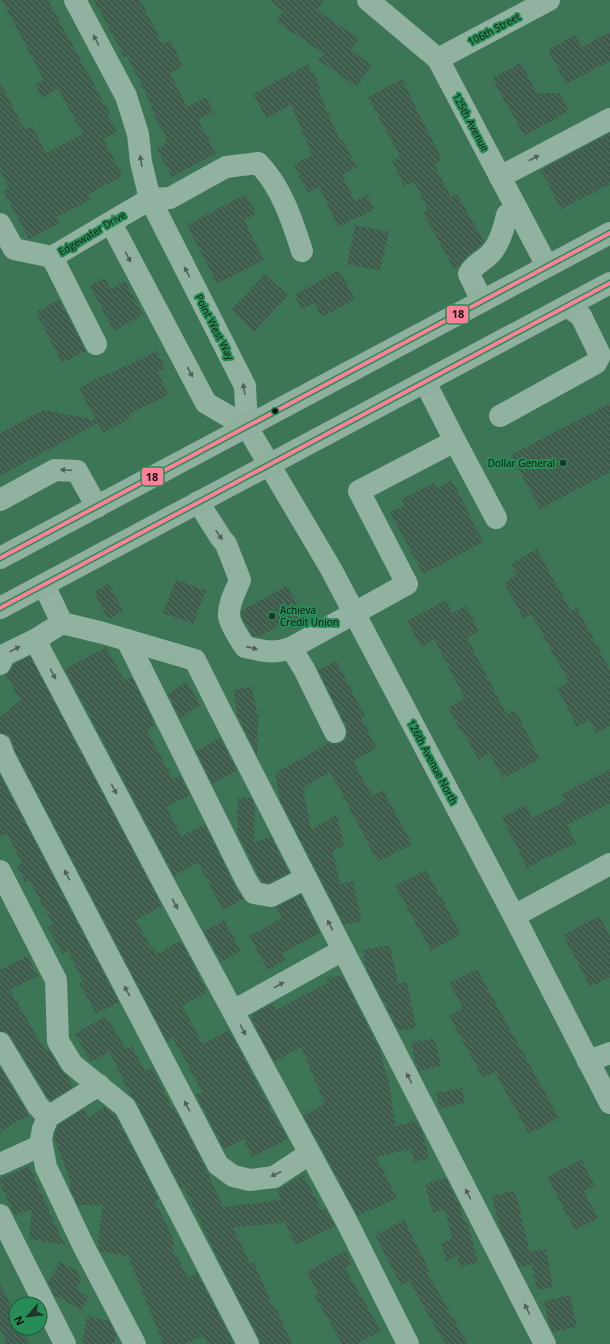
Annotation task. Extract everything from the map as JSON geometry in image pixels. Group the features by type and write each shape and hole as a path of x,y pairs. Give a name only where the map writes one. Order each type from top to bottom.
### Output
{"main road":[{"path":"0,558 247,428 610,233"},
{"path":"0,608 610,283"}],"street":[{"name":"Point West Way","path":"75,0 126,96 138,134 141,162 150,199 245,386 247,428"},
{"name":"125th Avenue","path":"368,0 438,59 547,266"},
{"name":"106th Street","path":"438,59 549,0"},
{"path":"500,176 610,119"},
{"path":"150,199 170,198 226,167 258,163 267,172 291,217 302,252"},
{"name":"Edgewater Drive","path":"0,224 14,249 52,257 150,199"},
{"path":"482,301 469,274 472,269 491,254 504,231 507,215 517,209"},
{"path":"111,223 206,403 247,428"},
{"path":"52,257 96,344"},
{"path":"500,416 605,358 581,316 567,306"},
{"path":"425,382 496,518"},
{"name":"126th Avenue North","path":"247,428 331,569 514,916 610,1103"},
{"path":"198,502 226,544 240,580 230,605 229,616 238,635 245,647 267,652 279,652 291,648 407,584 359,491 455,441"},
{"path":"0,500 55,470 77,471 97,507"},
{"path":"44,585 62,623"},
{"path":"0,664 4,655 35,640 62,623 195,660 545,1344"},
{"path":"35,640 169,893 347,1222 408,1344"},
{"path":"127,640 254,893 271,896 306,878"},
{"path":"291,648 304,669 335,732"},
{"path":"0,745 4,756 218,1165 233,1176 250,1180 274,1177 309,1154"},
{"path":"514,916 610,864"},
{"path":"0,871 56,980 58,1041 72,1064 125,1107 248,1344"},
{"path":"233,1011 343,950"},
{"path":"0,1043 38,1106 48,1117"},
{"path":"588,1061 610,1053"},
{"path":"99,1085 48,1117 43,1129 41,1140 46,1167 84,1247 135,1344"},
{"path":"0,1164 42,1145"},
{"path":"0,1215 65,1344"}],"building":[{"path":"2,0 48,0 110,114 108,115 117,132 103,139 123,176 87,195 90,200 56,217 60,223 29,239 3,191 9,188 0,170 0,82 25,130 32,126 46,153 83,134 58,89 42,98 35,84 44,80"},
{"path":"94,0 140,0 163,44 170,40 183,66 170,73 187,107 206,97 214,112 198,120 216,153 172,177 157,149 168,143 150,107 152,106 127,56 124,57"},
{"path":"268,0 324,0 317,10 359,39 351,50 372,65 357,87 317,59 325,55 276,21 283,11"},
{"path":"610,32 610,61 566,84 548,50 575,35 582,47"},
{"path":"521,63 537,93 560,93 569,111 524,136 492,78"},
{"path":"308,64 321,88 318,90 340,140 342,139 357,167 342,175 355,201 367,195 375,209 338,227 319,187 308,193 294,165 312,155 291,105 266,118 253,94"},
{"path":"402,79 442,160 434,164 451,197 457,194 484,242 454,269 423,213 428,210 414,182 404,186 392,161 400,157 368,97"},
{"path":"610,133 610,184 561,209 541,170"},
{"path":"246,194 256,214 244,220 264,260 217,284 187,225"},
{"path":"355,225 389,232 380,271 347,264"},
{"path":"339,270 355,299 322,317 314,303 302,309 294,295"},
{"path":"265,274 288,295 254,332 231,310"},
{"path":"105,278 111,289 125,281 143,315 114,331 90,286"},
{"path":"59,300 86,351 62,363 36,312"},
{"path":"157,351 165,368 158,372 169,395 129,414 131,418 103,433 98,423 0,476 0,433 43,410 96,420 79,388"},
{"name":"Dollar General","path":"610,403 610,472 540,509 511,455"},
{"path":"452,480 483,542 423,574 390,512 405,506 401,499 434,483 437,488"},
{"path":"537,549 571,611 577,608 610,670 610,726 596,733 590,720 577,727 557,688 569,682 531,614 523,618 504,583 517,575 511,564"},
{"path":"176,579 206,591 193,624 163,613"},
{"path":"109,584 123,611 108,619 94,592"},
{"name":"Achieva Credit Union","path":"287,585 305,620 289,629 285,622 259,637 253,636 242,617 242,611"},
{"path":"446,600 452,613 466,606 479,631 467,638 507,715 515,710 540,759 503,778 490,754 478,760 462,729 460,731 448,707 465,699 434,639 421,647 407,621"},
{"path":"106,647 125,681 132,677 155,725 147,730 173,779 180,776 190,795 166,807 181,836 205,825 243,899 223,910 198,863 174,876 65,669"},
{"path":"30,656 162,906 136,920 151,948 153,947 157,954 180,941 182,943 207,992 182,1006 203,1044 229,1030 288,1139 252,1157 244,1139 224,1149 196,1095 202,1092 173,1038 167,1041 15,751 12,740 8,735 0,733 0,717 20,700 6,675 14,664"},
{"path":"336,661 365,716 361,718 377,748 353,761 372,796 383,790 412,844 378,862 330,772 303,788 311,829 337,815 344,845 333,851 340,884 353,881 362,921 344,925 280,800 275,773 329,743 340,743 346,739 346,726 318,670"},
{"path":"186,682 201,705 180,718 168,694"},
{"path":"252,686 258,718 257,755 238,717 233,690"},
{"path":"220,738 237,771 212,784 196,751"},
{"path":"610,769 610,803 567,825 576,843 527,868 502,817 526,805 532,818 565,801 562,794"},
{"path":"0,775 119,1002 96,1014 79,983 83,981 68,951 62,954 47,926 53,924 29,880 25,882 17,866 22,863 7,834 0,837"},
{"path":"238,797 251,798 255,807 254,842 271,837 289,873 269,883 262,882 237,833"},
{"path":"426,870 461,934 431,951 395,886"},
{"path":"301,895 320,933 282,953 286,960 268,970 249,936 282,918 276,907"},
{"path":"599,916 610,936 610,977 590,987 563,935"},
{"path":"224,920 241,951 221,962 204,931"},
{"path":"390,945 398,984 407,982 416,1028 399,1031 366,968 363,950"},
{"path":"27,956 38,976 10,990 46,1052 49,1050 73,1087 50,1101 11,1037 6,1032 0,1031 0,970"},
{"path":"477,969 559,1118 529,1134 495,1072 483,1078 449,1016 463,1008 449,983"},
{"path":"342,975 381,1052 386,1075 388,1075 395,1126 416,1121 423,1134 429,1159 414,1162 411,1149 376,1157 397,1198 358,1216 303,1115 325,1104 301,1047 274,1062 251,1018 253,1018 252,1015 273,1003 276,1010 327,983 326,979"},
{"path":"106,1016 126,1049 132,1046 145,1071 152,1068 172,1108 174,1107 202,1161 223,1207 282,1200 277,1190 303,1175 322,1210 326,1209 335,1226 295,1245 285,1222 233,1228 250,1263 254,1262 273,1307 275,1306 292,1344 260,1344 259,1338 219,1261 184,1187 181,1188 136,1101 129,1094 130,1093 109,1052 91,1062 75,1034"},
{"path":"435,1038 441,1066 419,1071 411,1043"},
{"path":"0,1067 29,1115 0,1132"},
{"path":"462,1088 465,1103 439,1109 436,1093"},
{"path":"105,1107 115,1115 159,1199 155,1201 176,1244 171,1246 188,1278 197,1273 234,1344 208,1344 204,1336 184,1344 163,1344 128,1256 100,1251 97,1244 103,1205 78,1205 70,1189 70,1180 54,1137 58,1125 84,1109 88,1117"},
{"path":"581,1159 595,1186 584,1191 598,1218 575,1230 547,1177"},
{"path":"29,1166 65,1245 29,1239 32,1209 15,1216 0,1183 0,1179"},
{"path":"446,1178 460,1206 464,1222 467,1221 478,1262 460,1267 457,1256 446,1262 441,1244 452,1238 445,1210 433,1213 425,1184"},
{"path":"515,1190 530,1252 546,1249 553,1287 537,1290 532,1265 519,1267 499,1226 492,1196"},
{"path":"404,1220 430,1271 427,1272 468,1344 445,1344 409,1281 401,1286 375,1235"},
{"path":"345,1251 352,1264 345,1268 381,1331 356,1344 342,1344 314,1295 318,1293 306,1272"},
{"path":"60,1262 77,1271 81,1281 76,1289 89,1297 81,1310 54,1295 48,1282"},
{"path":"0,1284 8,1300 8,1336 26,1336 30,1344 7,1344 0,1330"},
{"path":"570,1295 577,1327 553,1332 549,1325 544,1301"},
{"path":"87,1316 109,1321 116,1335 114,1344 82,1344"}],"transit line":[{"name":"18","path":"0,558 610,233"},
{"name":"18","path":"0,608 610,283"}],"place":[{"name":"Dollar General","path":"563,463"},
{"name":"Achieva Credit Union","path":"272,616"}]}
